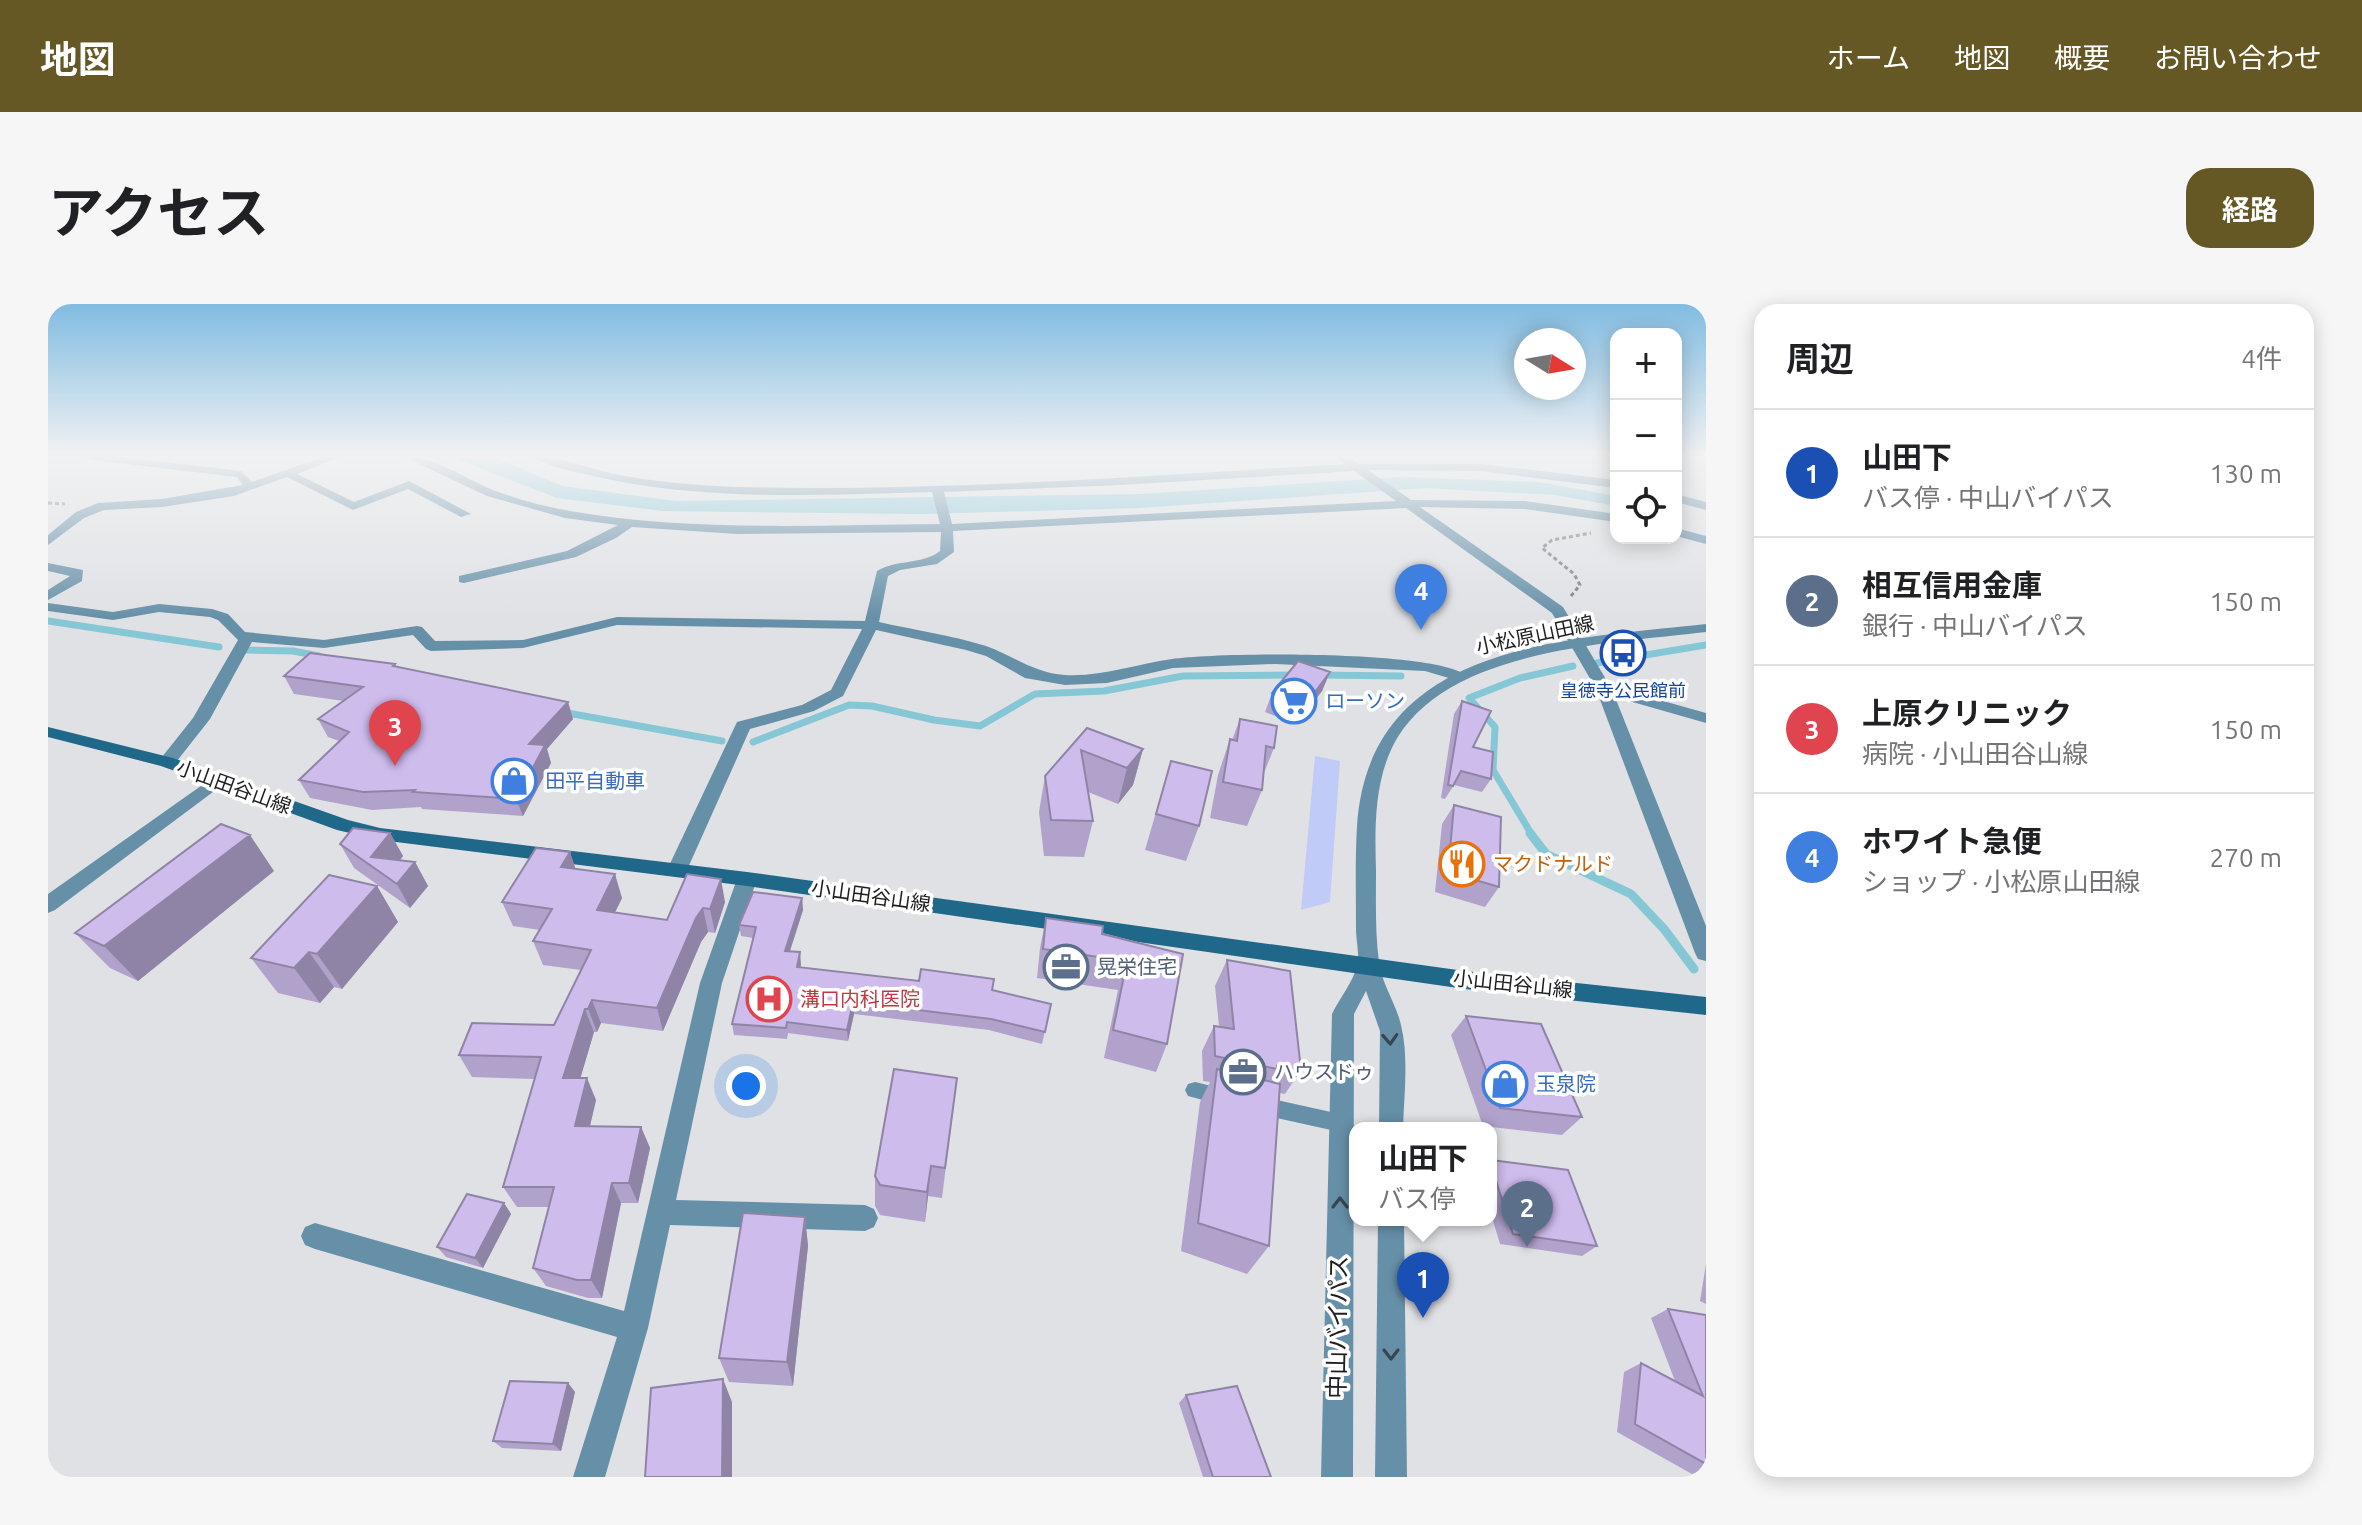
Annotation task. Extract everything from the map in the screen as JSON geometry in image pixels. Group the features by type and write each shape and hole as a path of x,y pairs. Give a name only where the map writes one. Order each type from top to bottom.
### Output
{"main road":[{"name":"小山田谷山線","path":"48,732 167,762 215,782 380,834 747,879 1465,980 1706,1006"}],"street":[{"path":"48,541 80,515 95,509"},
{"path":"455,509 465,514"},
{"path":"551,509 629,523 737,530 947,528 1333,509"},
{"path":"677,870 743,726 808,708 837,693 871,625 882,574 887,570 942,557 949,546 942,509"},
{"path":"1413,509 1558,610 1604,689 1706,953"},
{"path":"1547,509 1610,517"},
{"path":"464,579 551,559 595,545 629,523"},
{"path":"1682,534 1706,540"},
{"path":"48,567 78,573 75,581 48,596"},
{"path":"48,607 113,616 159,608 198,611 223,617 241,636 324,644 417,630 431,646 509,645 617,621 871,625 970,646 991,653 1031,675 1065,680 1107,678 1173,663 1275,659 1426,666 1459,676"},
{"name":"小松原山田線","path":"1368,965 1366,842 1373,779 1385,743 1404,716 1432,691 1459,676 1506,659 1706,628"},
{"path":"167,762 195,729 247,637"},
{"path":"1604,689 1706,718"},
{"path":"48,905 215,782"},
{"path":"589,1477 634,1328 711,983 747,879"},
{"path":"1368,965 1391,1029 1391,1122"},
{"name":"中山バイパス","path":"1337,1477 1343,1014 1368,965"},
{"path":"661,1212 865,1218"},
{"path":"1391,1226 1391,1477"},
{"path":"315,1236 634,1328"}],"lane":[{"path":"1195,1090 1340,1123"}],"path":[{"path":"1553,607 1574,594 1580,585 1574,574 1542,548 1552,540 1602,528 1584,512"}],"shaded area":[{"path":"645,509 1113,509 923,514 663,511"},
{"path":"1315,756 1340,761 1330,902 1301,910"}],"building":[{"path":"310,653 395,664 393,666 568,702 529,744 545,745 516,799 413,792 415,790 363,792 299,780 349,732 318,719 363,687 284,676"},
{"path":"1298,661 1330,672 1305,705 1272,693"},
{"path":"1462,701 1491,711 1473,747 1493,752 1491,779 1461,771 1453,786 1448,785"},
{"path":"1240,719 1277,726 1274,748 1266,746 1262,790 1223,782 1230,739 1237,741"},
{"path":"1087,728 1143,749 1127,768 1081,750 1093,821 1051,820 1045,776"},
{"path":"1171,761 1212,771 1199,826 1156,814"},
{"path":"1454,805 1501,817 1499,887 1448,872"},
{"path":"221,824 250,835 104,946 75,933"},
{"path":"353,828 390,833 371,857 415,862 397,884 340,844"},
{"path":"536,848 570,852 561,867 615,874 597,910 667,920 687,874 721,879 710,909 703,908 696,918 657,1008 592,1000 585,1009 563,1078 587,1078 575,1126 641,1127 629,1183 612,1183 591,1280 577,1280 533,1268 554,1187 503,1187 541,1057 459,1055 472,1023 554,1025 591,950 533,941 552,909 502,902"},
{"path":"329,875 377,886 317,954 309,952 294,968 251,958"},
{"path":"753,892 802,898 785,951 800,952 797,967 919,981 921,969 994,979 992,990 1051,1004 1045,1032 991,1019 853,1002 847,1030 787,1022 786,1028 732,1024 756,927 739,925"},
{"path":"1046,918 1103,926 1102,934 1183,954 1167,1044 1113,1030 1127,961 1043,949"},
{"path":"1227,960 1290,971 1301,1070 1277,1066 1277,1069 1215,1056 1214,1026 1234,1029"},
{"path":"1466,1016 1541,1024 1582,1117 1500,1108"},
{"path":"894,1069 957,1078 945,1168 931,1166 927,1192 880,1185 875,1176"},
{"path":"1217,1069 1280,1084 1269,1246 1198,1223"},
{"path":"1497,1161 1568,1170 1597,1246 1513,1234 1497,1184"},
{"path":"467,1194 504,1203 475,1258 437,1247"},
{"path":"743,1213 805,1217 787,1362 719,1358"},
{"path":"1668,1309 1706,1315 1706,1464 1635,1424 1641,1363 1703,1396"},
{"path":"723,1379 722,1477 645,1477 651,1388"},
{"path":"510,1381 568,1383 553,1444 493,1441"},
{"path":"1237,1386 1271,1477 1213,1477 1186,1395"}],"waterway":[{"path":"48,621 219,647"},
{"path":"1597,663 1706,645"},
{"path":"246,650 293,651 319,656"},
{"path":"1532,835 1493,770 1495,727 1469,698 1520,678 1573,666"},
{"path":"753,742 849,705 872,706 934,720 980,726 1035,694 1104,691 1183,676 1297,675"},
{"path":"1318,675 1401,676"},
{"path":"562,712 722,741"},
{"path":"1530,833 1546,854 1631,894 1664,929 1694,969"}],"place":[{"name":"ホワイト急便","path":"1421,630"},
{"name":"皇徳寺公民館前","path":"1623,653"},
{"name":"ローソン","path":"1294,701"},
{"name":"上原クリニック","path":"395,766"},
{"name":"田平自動車","path":"514,781"},
{"name":"マクドナルド","path":"1462,864"},
{"name":"晃栄住宅","path":"1066,967"},
{"name":"溝口内科医院","path":"769,999"},
{"name":"ハウスドゥ","path":"1243,1072"},
{"name":"玉泉院","path":"1505,1084"},
{"name":"相互信用金庫","path":"1527,1247"},
{"name":"山田下","path":"1423,1318"}]}
